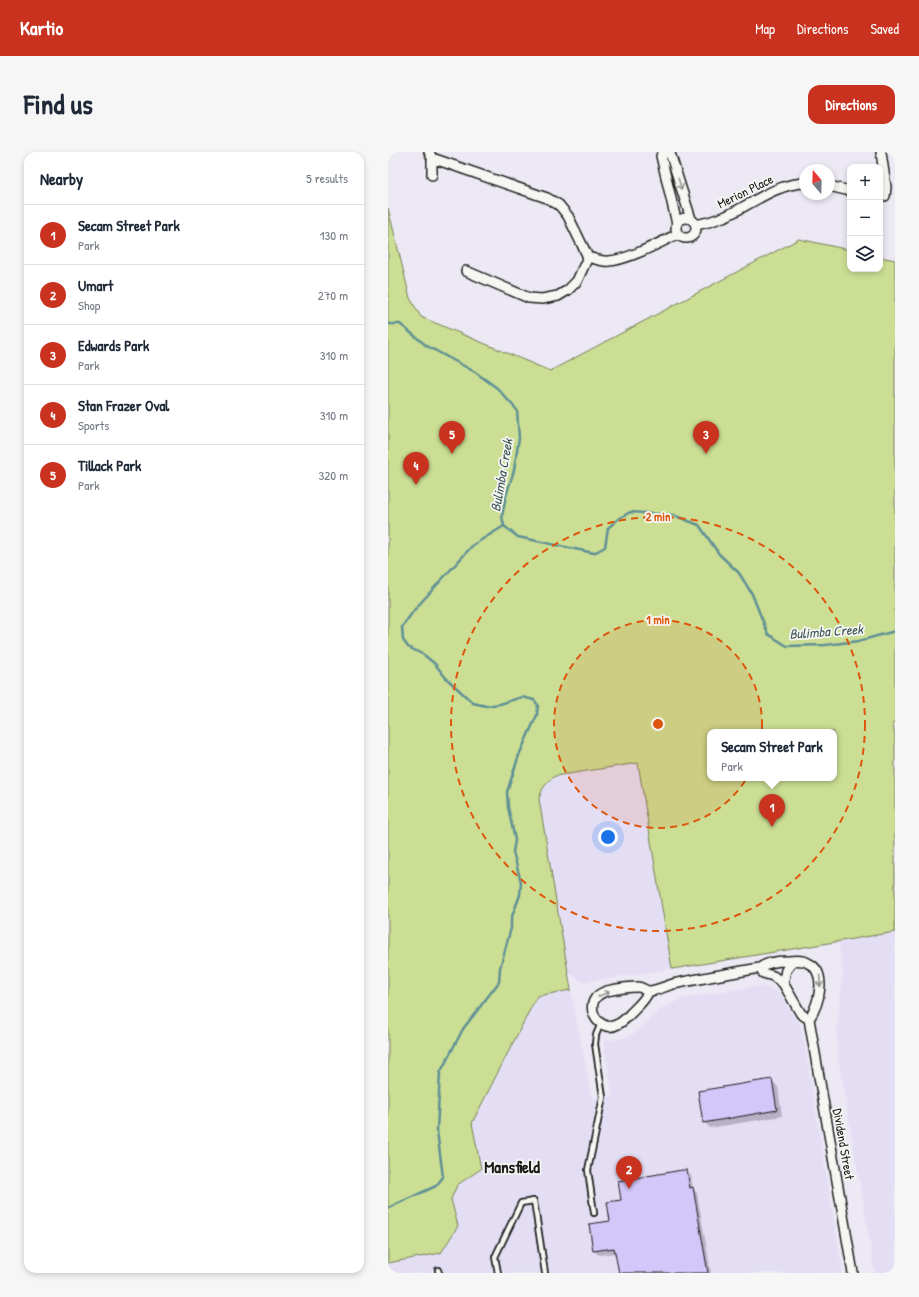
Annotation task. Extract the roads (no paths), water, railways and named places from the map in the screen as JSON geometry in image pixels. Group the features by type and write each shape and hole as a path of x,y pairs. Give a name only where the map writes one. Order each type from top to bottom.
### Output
{"street":[{"path":"881,152 883,164"},
{"path":"664,153 670,153 694,222 694,233 690,237 683,237 678,234 676,229 677,224 661,156 664,153"},
{"path":"432,175 431,155 547,198 559,205 568,216 588,257 600,261 610,262 626,257 650,248 678,234"},
{"path":"883,166 886,187 885,196 883,196"},
{"name":"Merion Place","path":"694,222 726,216 780,188 799,183"},
{"path":"835,187 847,190"},
{"path":"677,224 685,218 694,222"},
{"path":"466,272 529,298 542,299 558,296 568,290 577,281 588,257"},
{"path":"649,991 646,999 618,1024 606,1026 597,1020 593,1013 592,1007 594,1000 599,994 607,991 639,987 649,991 672,984 760,968 765,964 781,961 803,960 810,963 820,975 819,993 815,1011 810,1019 801,1014 783,983 773,976 764,973 760,968"},
{"path":"783,983 786,970 793,961"},
{"name":"Dividend Street","path":"810,1019 852,1273"}],"lane":[{"path":"594,1213 588,1170 603,1097 595,1044 596,1035 601,1023"},
{"path":"498,1273 495,1258 522,1203 534,1201 545,1273"}],"waterway":[{"name":"Bulimba Creek","path":"388,324 400,324 427,346 475,372 497,388 517,410 519,438 514,470 502,516 504,526 518,537 594,553 605,547 608,528 630,512 673,515 699,525 719,554 739,573 752,594 768,634 787,646 825,645 859,641 895,631"},
{"path":"388,1208 436,1186 443,1177 437,1131 440,1073 463,1029 499,982 500,968 511,928 511,919 520,895 521,882 513,852 515,840 508,807 507,792 519,755 537,715 538,705 534,700 522,697 500,704 486,706 473,703 446,678 435,664 424,655 408,647 403,640 402,627 415,609 473,545 504,526"}],"place":[{"name":"Tillack Park","path":"452,454"},
{"name":"Edwards Park","path":"706,454"},
{"name":"Stan Frazer Oval","path":"416,485"},
{"name":"Secam Street Park","path":"772,827"},
{"name":"Umart","path":"629,1189"}],"district":[{"name":"Mansfield","path":"512,1166"}]}
